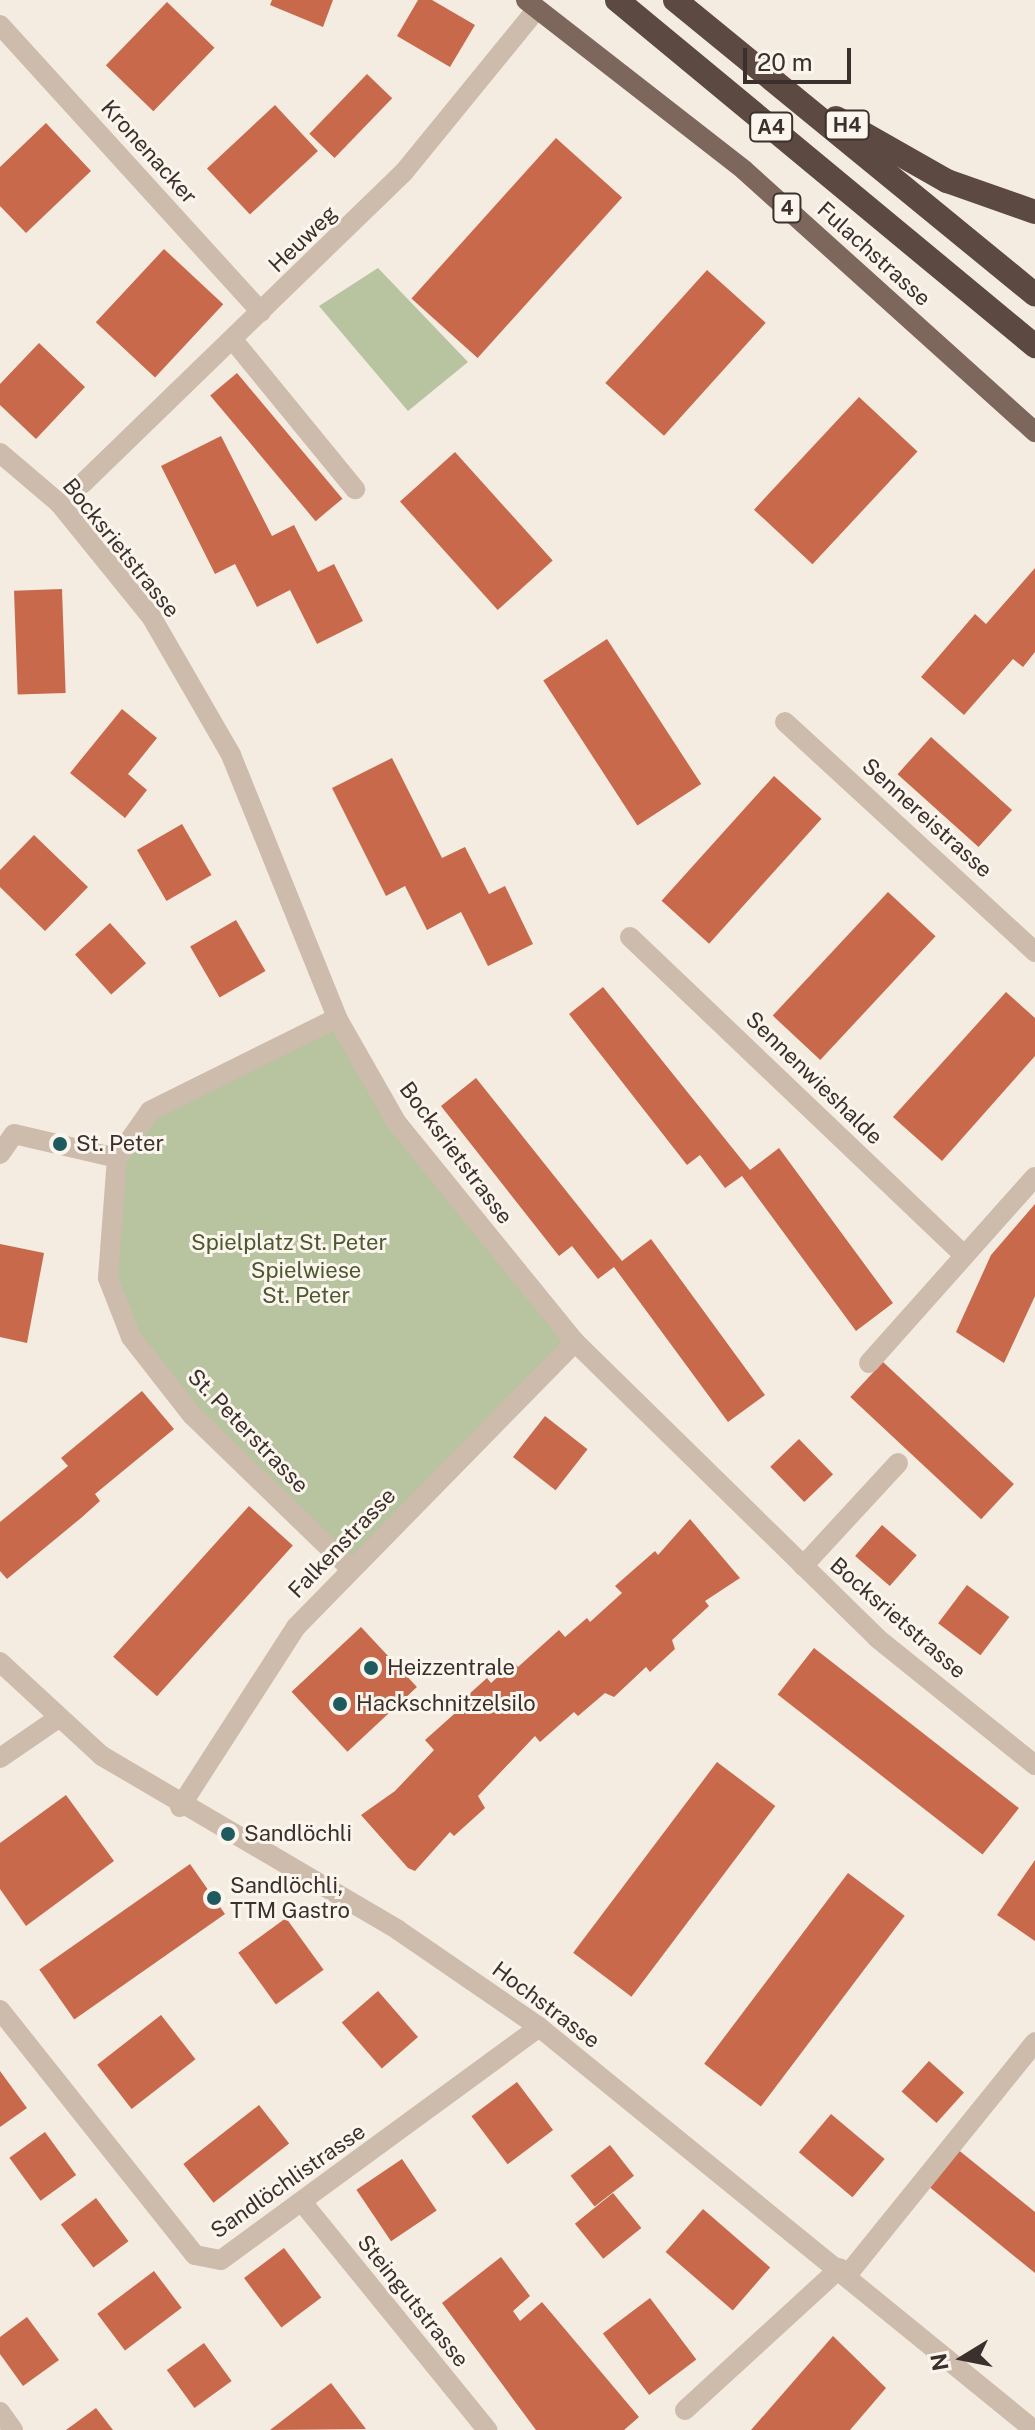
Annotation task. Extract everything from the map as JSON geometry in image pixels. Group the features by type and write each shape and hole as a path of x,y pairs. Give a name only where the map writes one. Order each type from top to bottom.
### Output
{"highway":[{"name":"A4","path":"617,0 1035,346"},
{"name":"A4","path":"675,0 1035,295"},
{"name":"H4","path":"782,87 947,181 1035,212"}],"main road":[{"name":"Fulachstrasse","path":"531,4 744,170 1035,432"}],"street":[{"name":"Heuweg","path":"82,484 404,172 531,4"},
{"name":"Kronenacker","path":"0,25 261,312"},
{"path":"233,340 355,489"},
{"name":"Bocksrietstrasse","path":"0,453 59,503 152,618 231,755 337,1018 397,1123 575,1342 877,1638 1035,1765"},
{"name":"Sennereistrasse","path":"785,722 1035,952"},
{"name":"Sennenwieshalde","path":"630,937 964,1255"},
{"path":"0,1154 14,1134 117,1158 150,1111 337,1018"},
{"name":"St. Peterstrasse","path":"117,1158 108,1278 131,1337 192,1415 349,1567"},
{"path":"869,1363 1035,1177"},
{"name":"Falkenstrasse","path":"180,1807 260,1675 349,1567 575,1342"},
{"path":"803,1566 898,1463"},
{"name":"Hochstrasse","path":"0,1662 57,1719 180,1807 398,1930 539,2027 844,2271 1034,2430"},
{"path":"0,1758 57,1719"},
{"name":"Sandlöchlistrasse","path":"0,2010 195,2255 221,2260 539,2027"},
{"path":"685,2410 844,2271 1035,2042"},
{"name":"Steingutstrasse","path":"302,2202 487,2430"},
{"path":"0,2412 13,2430"}],"green space":[{"path":"378,268 468,362 408,411 319,306"},
{"name":"Spielwiese St. Peter","path":"337,1018 397,1123 575,1342 349,1567 131,1337 108,1278 110,1193 150,1111"}],"building":[{"path":"272,0 333,0 323,27 270,5"},
{"path":"418,0 432,0 475,25 450,67 397,36"},
{"path":"167,2 214,48 153,111 106,65"},
{"path":"367,74 392,98 335,158 309,134"},
{"path":"275,105 318,151 250,215 207,168"},
{"path":"46,123 91,171 26,233 0,206 0,167"},
{"path":"556,138 622,198 478,358 411,299"},
{"path":"164,249 223,304 155,377 96,322"},
{"path":"707,270 766,323 664,436 605,383"},
{"path":"39,343 85,387 36,439 0,405 0,384"},
{"path":"237,373 342,499 316,521 210,395"},
{"path":"859,397 918,452 812,564 754,510"},
{"path":"221,436 272,536 294,525 318,572 334,564 363,621 317,644 290,590 257,607 235,564 215,574 161,466"},
{"path":"455,452 553,560 498,610 400,502"},
{"path":"1035,568 1035,652 1023,667 1013,659 964,715 921,677 975,614 986,624"},
{"path":"62,589 66,693 18,695 14,591"},
{"path":"607,639 701,784 637,825 543,680"},
{"path":"122,709 157,738 128,774 147,790 125,818 70,773"},
{"path":"931,737 1012,810 979,847 898,774"},
{"path":"392,758 442,858 465,847 489,894 505,886 533,944 488,966 461,912 427,930 405,886 386,896 332,788"},
{"path":"774,776 822,819 709,944 662,901"},
{"path":"182,824 212,875 166,901 137,850"},
{"path":"34,835 88,887 45,931 0,887 0,870"},
{"path":"888,892 936,936 820,1060 773,1016"},
{"path":"236,920 266,971 220,998 190,946"},
{"path":"110,923 146,963 111,995 75,954"},
{"path":"603,987 750,1170 779,1148 893,1303 856,1331 742,1176 725,1188 700,1155 687,1165 569,1014"},
{"path":"1006,992 1035,1018 1035,1056 942,1161 893,1117"},
{"path":"476,1078 622,1261 651,1239 765,1395 728,1422 614,1267 598,1279 572,1246 559,1256 441,1106"},
{"path":"1035,1204 1035,1296 1004,1363 956,1332 991,1255"},
{"path":"0,1244 44,1253 27,1343 0,1337"},
{"path":"883,1362 1014,1484 981,1519 850,1397"},
{"path":"142,1391 174,1429 95,1494 100,1501 7,1579 0,1571 0,1522 68,1466 61,1458"},
{"path":"545,1416 588,1449 556,1490 513,1457"},
{"path":"799,1439 833,1474 804,1502 770,1467"},
{"path":"249,1506 293,1545 157,1696 113,1657"},
{"path":"690,1519 740,1578 705,1601 709,1606 672,1640 675,1649 650,1672 646,1667 614,1697 605,1693 578,1716 574,1712 540,1742 535,1736 478,1796 485,1808 454,1836 450,1832 415,1871 408,1868 361,1815 395,1791 434,1750 425,1740 462,1707 458,1704 487,1678 491,1683 514,1662 518,1667 559,1630 565,1637 587,1618 590,1622 622,1593 615,1586 655,1551 658,1555"},
{"path":"882,1525 917,1555 890,1586 855,1556"},
{"path":"967,1585 1009,1617 980,1655 938,1623"},
{"path":"361,1627 417,1687 347,1752 292,1692"},
{"path":"814,1648 1019,1808 983,1855 778,1694"},
{"path":"717,1762 775,1806 631,1997 573,1953"},
{"path":"66,1795 114,1861 26,1926 0,1889 0,1843"},
{"path":"1035,1860 1035,1941 997,1915"},
{"path":"190,1864 225,1914 74,2020 39,1970"},
{"path":"848,1873 905,1916 761,2107 704,2064"},
{"path":"286,1918 324,1970 276,2004 238,1953"},
{"path":"378,1991 418,2037 382,2069 342,2022"},
{"path":"161,2015 195,2059 132,2109 97,2065"},
{"path":"929,2061 964,2092 936,2123 902,2091"},
{"path":"0,2071 27,2108 0,2127"},
{"path":"517,2082 553,2130 508,2164 471,2116"},
{"path":"259,2105 289,2144 214,2203 183,2164"},
{"path":"831,2114 885,2159 852,2197 799,2152"},
{"path":"45,2132 76,2175 41,2201 9,2158"},
{"path":"610,2145 634,2176 595,2207 571,2176"},
{"path":"956,2148 1035,2212 1035,2273 927,2185"},
{"path":"402,2159 437,2210 391,2241 356,2190"},
{"path":"613,2193 641,2228 603,2259 575,2224"},
{"path":"96,2198 128,2241 93,2268 61,2224"},
{"path":"703,2209 770,2267 733,2310 666,2252"},
{"path":"284,2248 321,2298 281,2328 244,2278"},
{"path":"501,2257 530,2296 513,2311 520,2321 542,2302 639,2417 624,2430 536,2430 442,2303"},
{"path":"154,2271 182,2308 125,2350 97,2314"},
{"path":"650,2298 696,2359 649,2395 603,2334"},
{"path":"27,2317 59,2360 23,2386 0,2354 0,2337"},
{"path":"833,2336 886,2388 850,2430 751,2430"},
{"path":"204,2343 232,2381 194,2408 167,2370"},
{"path":"331,2383 366,2429 270,2430"},
{"path":"96,2408 113,2430 66,2430"}],"place":[{"name":"St. Peter","path":"60,1144"},
{"name":"Heizzentrale","path":"371,1668"},
{"name":"Hackschnitzelsilo","path":"340,1704"},
{"name":"Sandlöchli","path":"228,1834"},
{"name":"Sandlöchli, TTM Gastro","path":"214,1898"}],"park label":[{"name":"Spielplatz St. Peter","path":"289,1243"}]}
